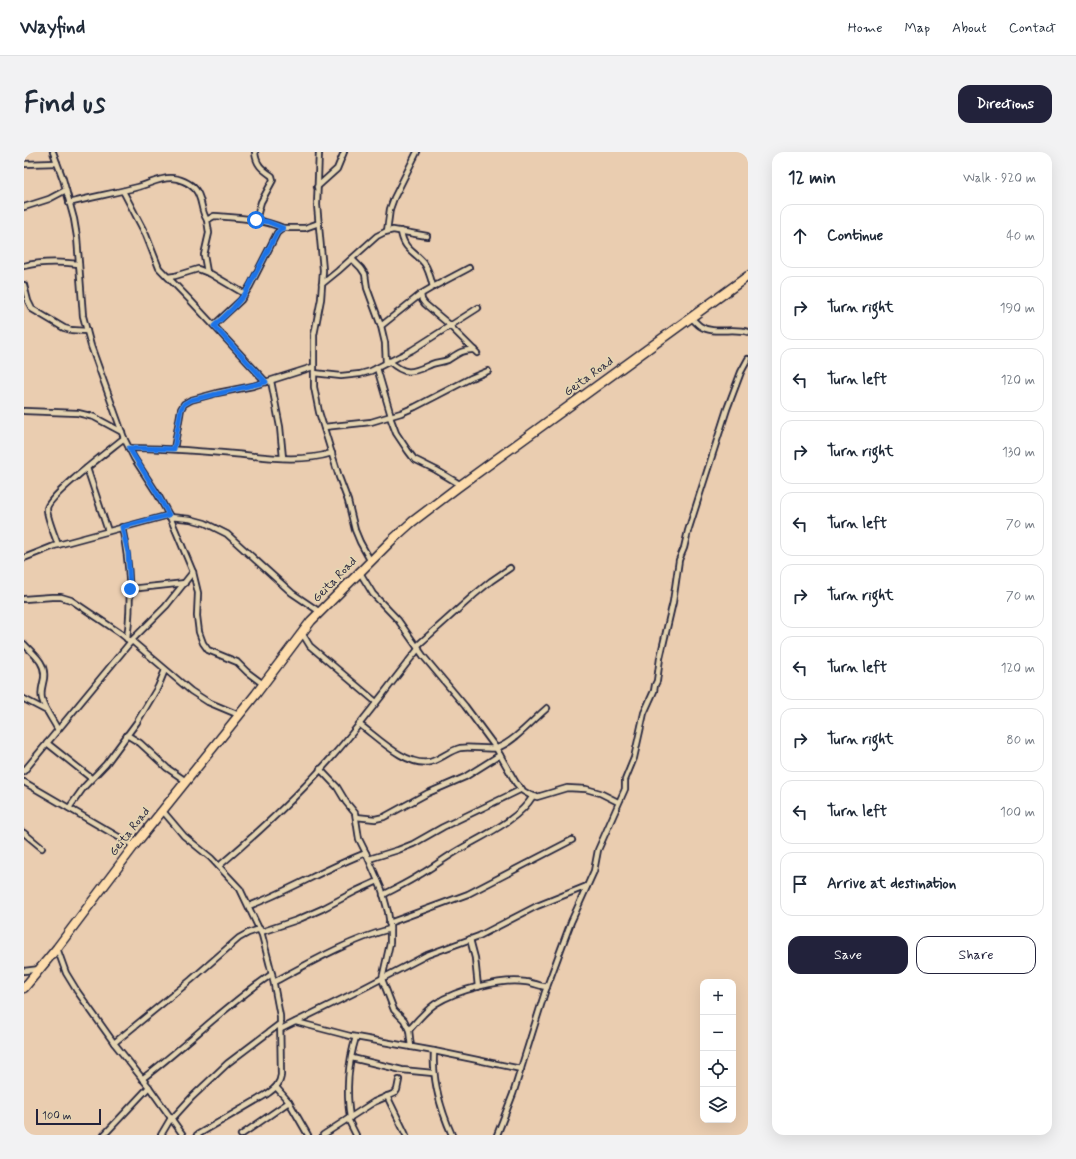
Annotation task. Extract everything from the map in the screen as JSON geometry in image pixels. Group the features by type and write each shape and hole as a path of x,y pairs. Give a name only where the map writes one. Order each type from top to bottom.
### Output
{"highway":[{"name":"Geita Road","path":"24,988 302,633 370,560 412,522 461,485 748,276"}],"street":[{"path":"53,152 66,190 77,237 83,316 101,378 124,438 169,516 193,572 198,593 197,616 199,632 203,643 208,650 237,662 263,684"},
{"path":"255,152 260,167 273,178 261,202 256,220"},
{"path":"319,152 317,205 323,270 321,299 314,335 314,387 319,412 348,501 355,530 370,560"},
{"path":"317,187 337,169 344,152"},
{"path":"388,231 390,209 394,198 417,152"},
{"path":"24,164 57,163"},
{"path":"69,202 123,191 164,178 179,179 194,188 198,193 202,213 207,220 209,233 204,255 207,272"},
{"path":"24,207 66,190"},
{"path":"123,191 146,235 159,268 266,382"},
{"path":"207,220 214,216 256,220 268,222 283,228 305,228 319,223"},
{"path":"214,326 245,294 277,233 283,228"},
{"path":"322,284 377,236 388,231 401,231 427,236"},
{"path":"401,231 403,242 424,264 433,287"},
{"path":"24,259 25,265 54,262 79,264"},
{"path":"352,259 365,274 367,288 385,343 388,362 399,369 409,372 444,361 468,349 475,352 451,326 423,302 421,294"},
{"path":"380,326 421,294 469,268"},
{"path":"168,277 198,269 207,272 245,294"},
{"path":"24,285 28,302 32,309 64,328 87,331"},
{"path":"314,372 341,376 360,374 377,368 412,350 478,308"},
{"path":"691,318 701,327 710,331 730,329 748,332"},
{"path":"497,1135 571,922 594,871 598,850 625,789 625,780 634,758 644,713 657,681 660,658 674,602 679,560 727,409 741,372 748,359"},
{"path":"174,449 181,409 184,404 201,396 271,381 314,367"},
{"path":"377,368 390,417 396,433 408,451 414,459 461,485"},
{"path":"324,427 371,422 390,417 415,408 471,378 488,371"},
{"path":"271,381 280,427 283,458"},
{"path":"24,411 78,413 94,417 122,432"},
{"path":"58,544 52,529 47,507 58,492 124,438"},
{"path":"129,448 174,449 308,459 332,453"},
{"path":"87,468 108,531"},
{"path":"24,558 58,544 169,516 205,523 227,534 292,593 320,612"},
{"path":"122,527 128,553 130,641"},
{"path":"219,866 269,822 320,769 360,724 418,647 474,595 510,568"},
{"path":"359,571 373,594 398,620 424,657 465,706 496,748 522,789 530,795 537,796 567,788 586,789 600,793 618,802"},
{"path":"24,770 130,641 166,606 193,572"},
{"path":"130,589 185,583"},
{"path":"24,599 61,597 71,600 130,641 191,691 208,702 239,715"},
{"path":"302,633 310,646 376,702"},
{"path":"24,644 43,665 44,678 41,685 42,698 58,730"},
{"path":"70,808 91,778 106,764 137,722 165,670"},
{"path":"24,699 48,712"},
{"path":"360,724 397,753 410,760 421,763 430,762 451,751 462,748 496,748 515,736 547,708"},
{"path":"127,735 140,743 167,768 186,781"},
{"path":"47,743 91,778"},
{"path":"356,817 375,819 384,816 428,793 465,777 500,755"},
{"path":"320,769 337,787 346,802 355,812 359,839 369,859 383,895 388,912 390,943 382,979 394,1010 404,1020 409,1030 411,1047"},
{"path":"24,782 134,846"},
{"path":"369,859 413,844 443,827 522,789"},
{"path":"383,895 422,874 520,812 533,796"},
{"path":"162,810 184,836 211,858 240,889 260,931 274,982 281,1026 281,1075 280,1081 276,1087 267,1094 197,1135"},
{"path":"24,833 42,848"},
{"path":"389,923 468,894 572,840"},
{"path":"249,906 352,858 366,853"},
{"path":"114,1043 191,980 239,938 248,933 298,920 322,909 356,890 378,881"},
{"path":"161,1135 172,1119 192,1097 228,1063 281,1026 296,1022 442,948 470,939 500,926 538,906 587,886"},
{"path":"274,982 347,944 369,935 390,929"},
{"path":"470,939 478,987"},
{"path":"56,948 66,973 114,1043 149,1087 184,1135"},
{"path":"24,971 40,969"},
{"path":"142,1079 248,990 272,974"},
{"path":"409,1030 423,1014 436,1004 455,994 478,987 510,981 527,982 547,988"},
{"path":"296,1022 356,1037 521,1069"},
{"path":"356,1037 348,1077 349,1118 356,1135"},
{"path":"434,1051 433,1073 440,1103 452,1135"},
{"path":"352,1058 402,1070 433,1073"},
{"path":"323,1135 374,1102 395,1093 399,1080"},
{"path":"104,1135 149,1087"},
{"path":"276,1087 289,1102 308,1135"},
{"path":"387,1096 406,1135"},
{"path":"241,1135 289,1102"}],"route":[{"path":"130,589 128,553 122,527 169,515 129,448 174,449 181,409 184,404 201,396 266,382 214,326 241,300 250,286 277,233 283,228 268,222 256,220"}]}
